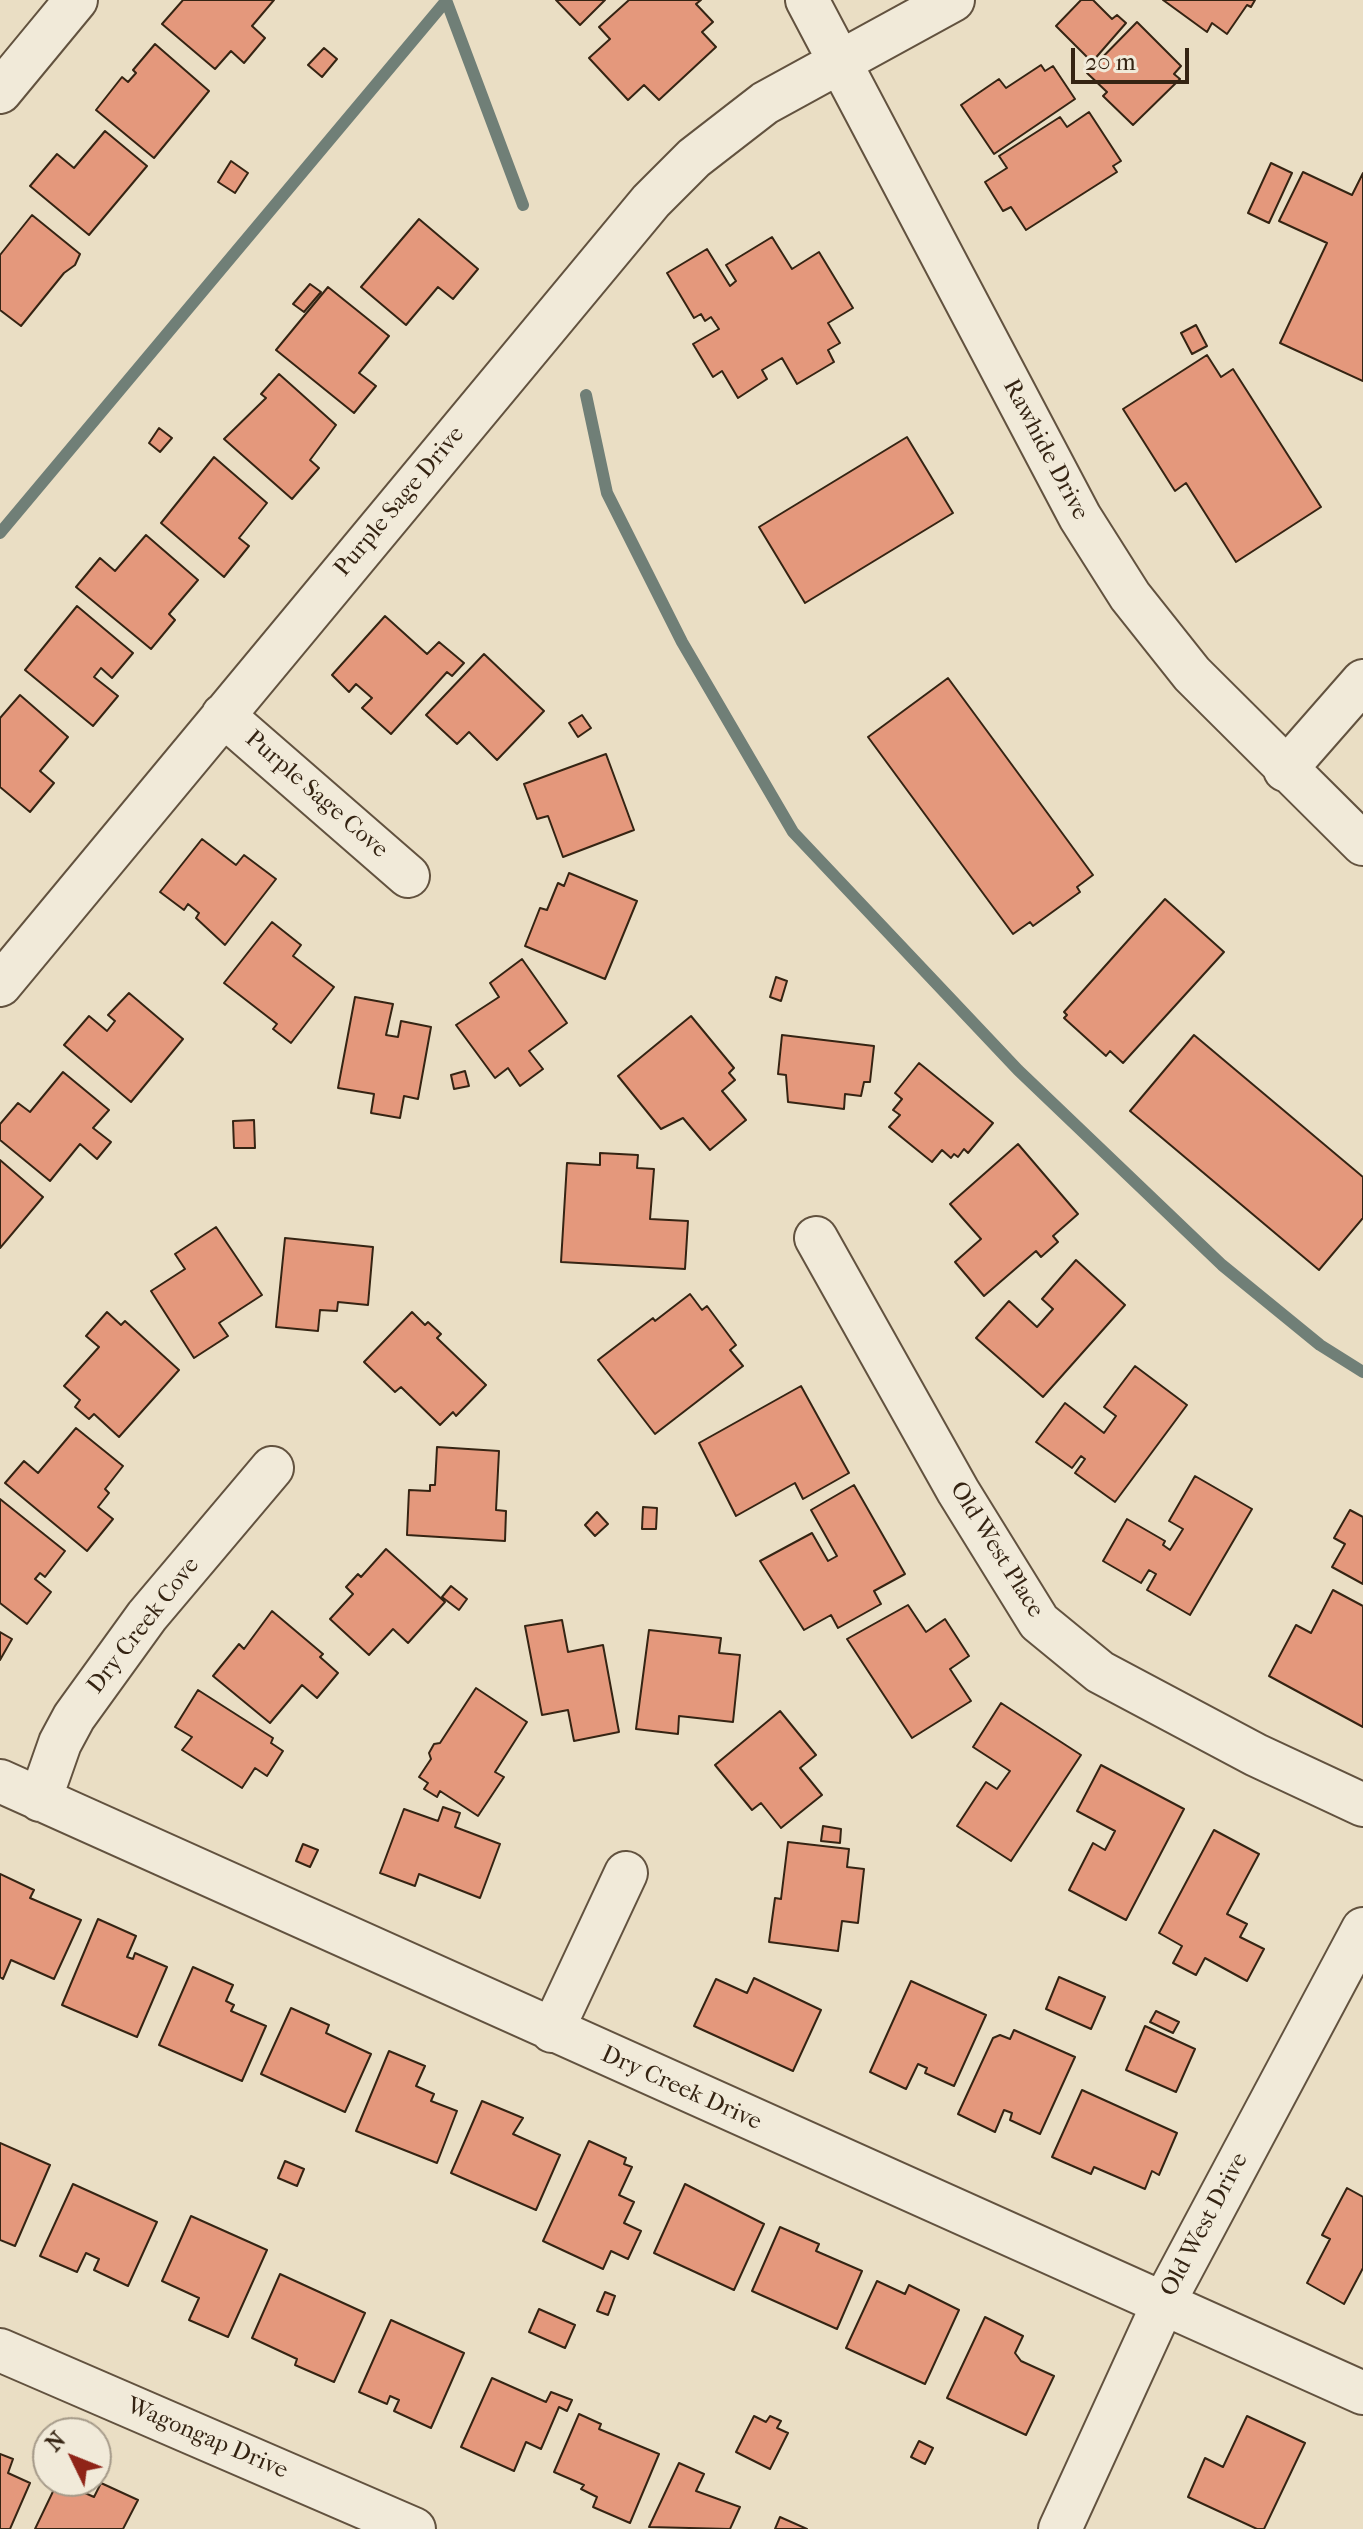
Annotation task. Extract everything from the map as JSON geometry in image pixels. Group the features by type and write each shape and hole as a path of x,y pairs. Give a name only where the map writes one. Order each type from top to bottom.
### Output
{"street":[{"path":"0,92 76,0"},
{"name":"Rawhide Drive","path":"807,0 1080,517 1130,596 1192,674 1285,770 1363,844"},
{"name":"Purple Sage Drive","path":"0,985 651,201 694,158 765,103 953,0"},
{"path":"1285,770 1363,681"},
{"name":"Purple Sage Cove","path":"223,715 408,876"},
{"name":"Old West Place","path":"816,1238 958,1491 1039,1622 1100,1672 1256,1755 1363,1805"},
{"name":"Dry Creek Cove","path":"40,1800 60,1743 74,1717 147,1616 272,1468"},
{"name":"Dry Creek Drive","path":"0,1781 1363,2393"},
{"path":"552,2031 626,1873"},
{"name":"Old West Drive","path":"1060,2529 1164,2302 1363,1929"},
{"name":"Wagongap Drive","path":"0,2350 414,2529"}],"building":[{"path":"183,0 274,0 252,26 265,38 244,63 231,51 215,69 162,24"},
{"path":"556,0 605,0 580,25"},
{"path":"629,0 701,0 696,4 713,22 702,32 716,47 659,100 644,85 628,100 589,58 610,39 599,27"},
{"path":"1081,0 1093,0 1112,19 1117,15 1126,23 1092,62 1056,26"},
{"path":"1163,0 1255,0 1251,7 1247,5 1227,34 1212,23 1207,32"},
{"path":"1137,22 1181,66 1174,74 1180,79 1133,125 1103,96 1107,92 1087,73"},
{"path":"155,44 209,91 154,158 96,110 122,77 128,82 136,73 133,70"},
{"path":"324,48 337,59 322,77 308,65"},
{"path":"1041,65 1045,71 1053,66 1075,99 994,154 961,105 999,79 1006,88"},
{"path":"1089,112 1121,161 1113,166 1117,172 1026,230 1011,207 1003,211 985,182 1007,168 999,156 1060,117 1067,127"},
{"path":"105,131 147,166 89,235 30,186 57,154 74,168"},
{"path":"231,161 248,173 235,193 218,182"},
{"path":"1271,163 1292,173 1269,223 1248,213"},
{"path":"1303,172 1352,195 1363,173 1363,381 1280,343 1327,243 1279,221"},
{"path":"32,215 80,254 75,265 64,273 21,326 0,310 0,255"},
{"path":"419,219 478,269 453,299 438,287 406,325 361,287"},
{"path":"772,237 792,269 819,252 853,308 828,323 840,343 828,350 834,362 797,384 782,358 762,370 767,379 738,398 722,371 713,377 693,344 719,329 711,317 705,321 701,314 694,318 667,273 707,249 730,286 736,281 726,265"},
{"path":"310,284 321,292 304,312 293,304"},
{"path":"328,287 389,336 359,373 376,386 354,413 276,350"},
{"path":"1196,325 1207,346 1192,354 1181,333"},
{"path":"1207,355 1221,377 1233,369 1321,507 1236,562 1186,483 1175,491 1123,409"},
{"path":"279,374 336,425 310,460 319,468 292,499 224,439 266,398 261,394"},
{"path":"159,428 172,438 160,452 149,443"},
{"path":"907,437 953,513 805,603 759,527"},
{"path":"214,457 267,503 239,538 249,546 224,577 161,523"},
{"path":"146,535 198,580 169,614 175,620 151,649 76,587 100,558 115,571"},
{"path":"77,606 133,653 112,678 101,668 94,677 118,696 93,726 25,670"},
{"path":"385,616 427,654 439,642 464,663 452,676 447,672 391,734 362,708 372,698 356,684 349,692 332,675"},
{"path":"484,654 544,711 497,760 469,732 457,744 426,715"},
{"path":"948,678 1093,875 1077,887 1080,892 1033,926 1030,922 1013,934 868,737"},
{"path":"20,695 68,737 40,771 54,783 30,812 0,787 0,718"},
{"path":"582,715 591,728 578,737 569,723"},
{"path":"606,754 634,830 563,857 548,816 537,819 524,784"},
{"path":"202,839 236,865 244,855 276,879 225,945 196,918 199,913 188,904 184,910 160,892"},
{"path":"569,873 637,901 605,979 525,946 540,908 547,910 558,883 564,886"},
{"path":"1165,899 1224,952 1123,1063 1110,1051 1106,1056 1064,1018 1067,1015 1064,1012"},
{"path":"272,922 301,945 293,956 334,987 291,1043 273,1029 277,1024 224,983"},
{"path":"522,959 567,1023 529,1051 543,1069 520,1086 508,1068 495,1078 456,1025 499,997 490,983"},
{"path":"776,977 787,981 781,1001 770,997"},
{"path":"129,993 183,1039 131,1102 64,1045 89,1016 107,1031 115,1021 108,1015"},
{"path":"355,997 393,1004 386,1035 398,1037 401,1021 431,1027 418,1099 404,1096 400,1118 371,1113 374,1094 338,1088"},
{"path":"691,1016 734,1068 729,1073 735,1080 722,1091 746,1120 710,1150 683,1118 661,1129 618,1076"},
{"path":"782,1035 874,1046 870,1082 864,1082 861,1096 845,1094 844,1109 788,1102 786,1075 778,1074"},
{"path":"1194,1035 1363,1177 1363,1218 1319,1270 1130,1111"},
{"path":"919,1063 993,1123 968,1153 964,1149 958,1157 954,1154 951,1158 942,1150 932,1162 889,1127 900,1115 893,1110 902,1099 895,1093"},
{"path":"465,1071 469,1086 454,1089 451,1075"},
{"path":"63,1072 109,1110 93,1128 111,1142 97,1159 80,1144 50,1181 0,1140 0,1124 18,1103 30,1112"},
{"path":"254,1120 255,1148 234,1148 233,1121"},
{"path":"1018,1144 1078,1214 1053,1236 1058,1242 1041,1257 1036,1251 984,1296 955,1262 981,1239 950,1204"},
{"path":"600,1153 638,1155 637,1168 654,1169 650,1219 688,1221 685,1269 561,1262 567,1163 600,1165"},
{"path":"0,1160 43,1197 0,1248"},
{"path":"216,1227 262,1295 219,1323 228,1336 194,1358 151,1291 185,1269 175,1254"},
{"path":"285,1238 373,1247 368,1305 338,1302 337,1311 320,1310 318,1331 276,1327"},
{"path":"1076,1260 1125,1305 1043,1397 976,1338 1009,1301 1037,1327 1053,1309 1042,1299"},
{"path":"690,1294 702,1310 707,1306 736,1345 730,1350 743,1366 655,1434 598,1360"},
{"path":"107,1312 121,1325 125,1321 179,1370 119,1437 94,1414 89,1419 75,1407 80,1400 64,1386 99,1347 86,1336"},
{"path":"412,1312 425,1325 428,1322 441,1334 437,1338 486,1385 456,1416 453,1412 440,1425 401,1387 395,1392 364,1362"},
{"path":"1135,1366 1187,1405 1115,1502 1075,1473 1085,1459 1081,1456 1072,1468 1036,1442 1065,1403 1104,1433 1116,1416 1104,1407"},
{"path":"801,1386 849,1473 803,1499 795,1483 736,1516 699,1443"},
{"path":"76,1428 123,1466 105,1489 109,1493 98,1507 113,1519 87,1551 5,1483 24,1461 38,1473"},
{"path":"437,1447 499,1451 496,1510 506,1511 505,1541 407,1535 409,1490 430,1491 430,1485 435,1485"},
{"path":"1195,1476 1252,1509 1190,1615 1147,1590 1156,1574 1149,1570 1141,1583 1103,1561 1127,1519 1165,1541 1163,1545 1170,1550 1183,1529 1169,1521"},
{"path":"854,1485 905,1574 874,1591 881,1604 838,1628 831,1615 804,1630 760,1561 812,1533 828,1561 837,1556 811,1510"},
{"path":"0,1499 65,1551 45,1577 40,1573 35,1579 51,1592 27,1624 0,1603"},
{"path":"643,1507 657,1508 656,1529 642,1529"},
{"path":"1350,1510 1363,1517 1363,1584 1332,1567 1345,1544 1334,1538"},
{"path":"597,1512 608,1524 595,1536 585,1525"},
{"path":"386,1549 445,1602 408,1643 393,1629 369,1655 330,1619 353,1594 346,1587 358,1574 361,1577"},
{"path":"451,1586 467,1599 459,1610 442,1597"},
{"path":"1333,1590 1363,1606 1363,1727 1269,1676 1296,1625 1311,1633"},
{"path":"908,1605 926,1632 945,1619 969,1656 950,1669 971,1701 912,1738 847,1639"},
{"path":"272,1611 323,1654 320,1657 338,1673 317,1698 302,1685 270,1723 213,1676 239,1644 244,1649"},
{"path":"562,1620 568,1652 603,1645 619,1732 574,1741 568,1710 542,1715 525,1626"},
{"path":"649,1630 721,1638 719,1653 740,1655 733,1722 679,1716 678,1734 636,1729"},
{"path":"0,1632 12,1639 0,1660"},
{"path":"476,1688 527,1722 495,1772 504,1777 478,1816 440,1791 437,1797 424,1789 428,1783 419,1777 431,1759 429,1753 434,1744 440,1743"},
{"path":"198,1690 273,1738 271,1743 283,1751 267,1776 255,1768 242,1788 182,1750 192,1737 175,1727"},
{"path":"1001,1703 1081,1755 1011,1861 957,1826 986,1782 997,1789 1010,1771 973,1747"},
{"path":"780,1711 816,1755 800,1768 822,1795 781,1828 761,1803 752,1810 715,1765"},
{"path":"1101,1765 1184,1809 1126,1920 1069,1890 1093,1843 1105,1850 1115,1831 1077,1811"},
{"path":"443,1807 460,1813 455,1827 500,1844 480,1898 419,1874 415,1886 380,1873 404,1809 438,1821"},
{"path":"823,1826 841,1829 840,1843 821,1841"},
{"path":"1214,1830 1259,1854 1227,1914 1247,1924 1240,1937 1264,1949 1247,1981 1205,1958 1196,1975 1173,1963 1182,1946 1159,1933"},
{"path":"788,1842 849,1849 847,1867 864,1869 858,1923 842,1921 838,1951 769,1942 775,1898 781,1899"},
{"path":"303,1844 318,1850 310,1867 296,1861"},
{"path":"0,1874 34,1890 30,1898 81,1920 54,1979 11,1960 3,1979 0,1977"},
{"path":"98,1919 136,1936 127,1957 133,1959 135,1953 167,1967 137,2037 62,2005"},
{"path":"193,1967 233,1985 226,2001 234,2005 231,2011 266,2026 242,2081 159,2045"},
{"path":"1059,1977 1105,1997 1091,2029 1046,2009"},
{"path":"754,1978 821,2010 793,2071 694,2026 716,1979 747,1993"},
{"path":"911,1981 986,2015 954,2086 925,2073 927,2068 918,2064 906,2089 870,2072"},
{"path":"291,2008 329,2025 326,2033 371,2054 345,2112 261,2074"},
{"path":"1156,2011 1179,2022 1173,2033 1150,2022"},
{"path":"1145,2026 1195,2049 1176,2092 1126,2070"},
{"path":"1014,2030 1075,2057 1040,2134 1010,2120 1012,2113 1004,2110 995,2132 958,2114 993,2038 1000,2035 1010,2039"},
{"path":"389,2051 425,2066 416,2086 434,2094 431,2101 457,2111 437,2163 356,2131"},
{"path":"1082,2090 1177,2133 1159,2175 1152,2171 1145,2189 1094,2167 1091,2174 1052,2157"},
{"path":"482,2101 523,2118 513,2134 560,2155 536,2210 451,2173"},
{"path":"589,2141 626,2158 624,2164 632,2167 619,2195 634,2202 624,2223 641,2231 628,2259 611,2251 603,2269 543,2241"},
{"path":"0,2143 50,2165 15,2246 0,2240"},
{"path":"285,2161 304,2169 297,2186 278,2178"},
{"path":"73,2184 157,2222 128,2286 94,2270 99,2259 86,2253 77,2272 40,2256"},
{"path":"685,2184 764,2224 734,2290 654,2253"},
{"path":"1347,2188 1363,2197 1363,2268 1344,2304 1307,2283 1330,2239 1322,2235"},
{"path":"191,2216 267,2250 228,2337 189,2320 199,2298 162,2281"},
{"path":"780,2227 819,2244 816,2251 862,2271 837,2329 752,2291"},
{"path":"280,2274 365,2313 334,2382 295,2365 297,2359 252,2338"},
{"path":"877,2281 905,2294 909,2285 959,2310 925,2384 846,2348"},
{"path":"605,2292 615,2296 608,2315 597,2311"},
{"path":"539,2309 575,2325 565,2348 529,2332"},
{"path":"985,2317 1023,2336 1015,2353 1021,2361 1054,2376 1026,2435 947,2398"},
{"path":"391,2320 464,2353 431,2428 394,2411 399,2400 390,2396 387,2404 359,2392"},
{"path":"492,2378 546,2402 551,2392 572,2400 567,2411 559,2407 541,2449 526,2442 514,2471 461,2447"},
{"path":"579,2414 601,2424 599,2429 659,2454 630,2523 593,2507 597,2497 581,2489 584,2485 554,2472"},
{"path":"754,2416 766,2422 770,2416 781,2421 777,2428 788,2433 770,2469 736,2452"},
{"path":"1247,2416 1305,2443 1264,2529 1257,2529 1188,2497 1205,2458 1223,2467"},
{"path":"919,2441 933,2448 925,2464 911,2457"},
{"path":"0,2454 13,2459 8,2473 30,2483 10,2529 0,2529"},
{"path":"679,2463 704,2474 696,2491 740,2507 730,2529 649,2527"},
{"path":"112,2488 138,2500 123,2529 35,2529 50,2497 112,2497"},
{"path":"780,2517 807,2529 775,2529"}],"waterway":[{"path":"446,0 523,205"},
{"path":"0,533 446,1"},
{"path":"586,395 607,493 682,642 793,832 1018,1070 1222,1265 1320,1345 1363,1372"}]}
